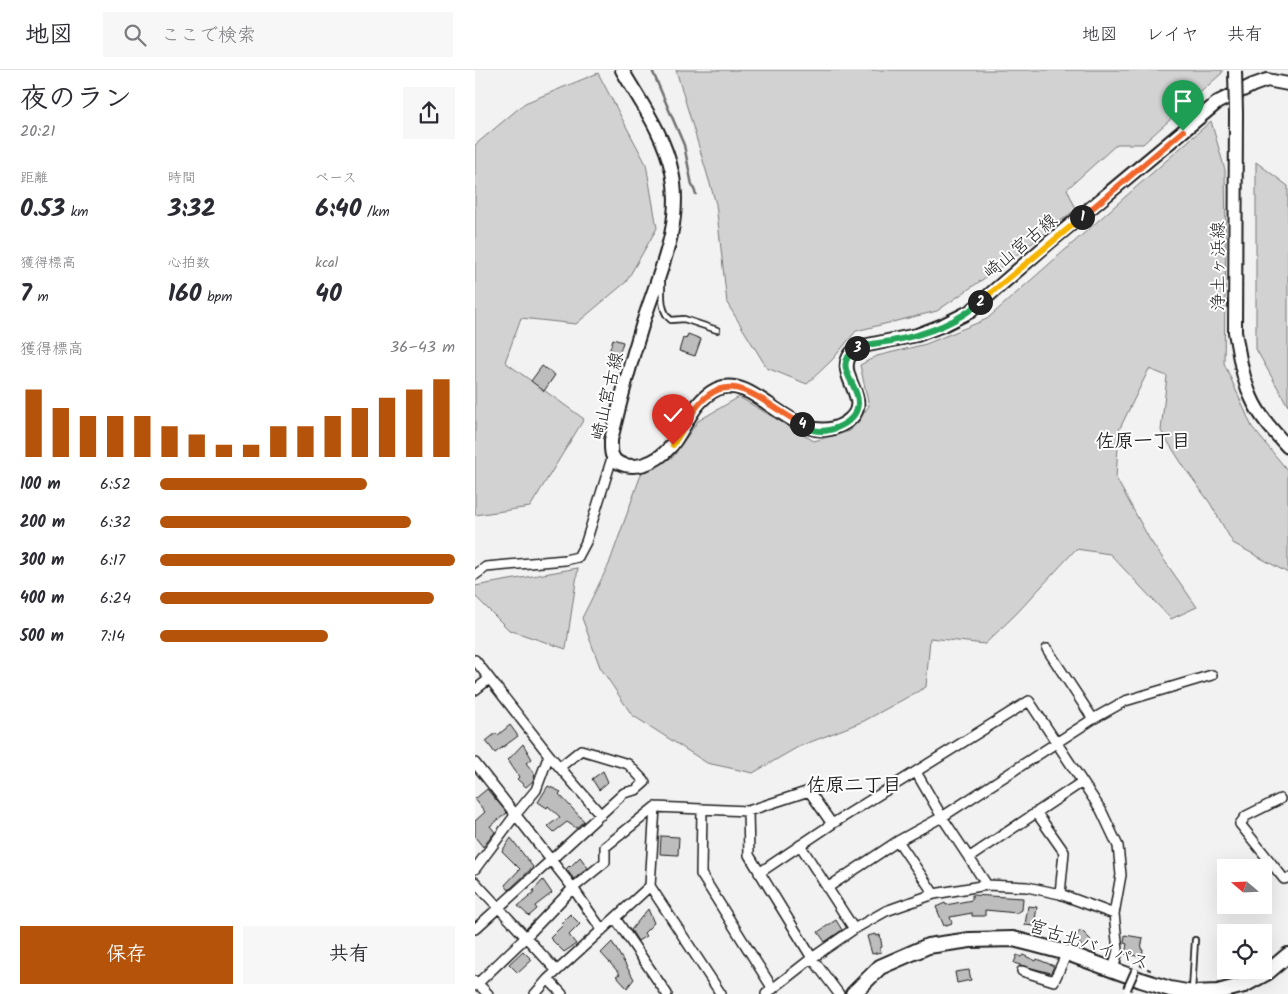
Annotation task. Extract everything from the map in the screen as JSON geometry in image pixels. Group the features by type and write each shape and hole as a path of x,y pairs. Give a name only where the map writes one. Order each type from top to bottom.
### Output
{"highway":[{"name":"宮古北バイパス","path":"853,994 880,967 928,946 971,940 1013,939 1067,953 1170,989 1192,993 1218,992 1244,985 1268,972 1288,954"}],"main road":[{"name":"崎山宮古線","path":"622,70 655,123 664,144 673,173 675,212 662,268 642,326 613,431 612,458 619,463 630,466 640,466 666,454 695,409 711,393 725,387 741,389 813,430 837,428 855,414 858,404 845,368 847,359 852,352 863,346 917,335 943,325 971,310 1218,102 1267,80 1276,80 1288,84"},
{"name":"浄土ヶ浜線","path":"1235,71 1235,332 1240,361 1251,398 1269,426 1288,447"}],"street":[{"path":"475,575 486,567 565,560 578,557 586,542 612,458"},
{"path":"1047,649 1093,719"},
{"path":"475,660 549,755 601,815"},
{"path":"827,888 898,841 943,817 1093,719 1134,697 1212,675"},
{"path":"475,690 489,679"},
{"path":"759,872 831,824 1029,702 1101,810 1118,846 1121,875 1114,914 1117,950 1113,970"},
{"path":"475,930 624,793 635,790 645,782 628,764 581,750 560,767"},
{"path":"475,869 536,790 549,755"},
{"path":"475,763 573,888 602,930"},
{"path":"916,772 987,885"},
{"path":"969,857 1082,782"},
{"path":"488,994 476,983 526,937 573,888 605,862 605,847 655,807 748,811 809,791 831,824"},
{"path":"1281,799 1246,816 1241,824 1284,879 1288,878"},
{"path":"655,807 650,886 719,991 708,994"},
{"path":"702,809 701,874 770,991 812,958 854,929 886,911 934,894 987,885 1027,888 1061,894 1114,914"},
{"path":"748,811 749,855 812,958 839,994"},
{"path":"1036,812 1064,852 1061,894"},
{"path":"898,841 934,894"},
{"path":"800,846 854,929"},
{"path":"475,882 557,971"},
{"path":"535,994 548,979 650,886"},
{"path":"615,918 667,994"},
{"path":"1022,971 1055,980 1067,953"},
{"path":"1127,989 1137,967"},
{"path":"548,979 563,994"}],"lane":[{"path":"662,268 662,301 667,316 671,320 684,319 717,330"},
{"path":"1192,993 1195,940"}],"path":[{"path":"1137,967 1153,972"}],"shaded area":[{"path":"676,70 1222,70 1222,73 1143,144 1117,144 1067,189 1076,209 1005,264 937,311 856,331 832,360 807,384 767,368 727,303 716,204"},
{"path":"598,73 646,164 657,228 626,282 576,324 521,318 505,362 584,419 530,507 475,515 475,145 525,103"},
{"path":"1211,121 1225,170 1224,363 1252,427 1288,471 1288,573 1233,543 1210,503 1161,431 1167,376 1149,369 1119,430 1116,478 1150,540 1197,607 1171,619 1110,554 1076,549 1017,613 985,644 930,638 926,687 864,721 798,747 753,773 707,763 632,715 600,667 582,618 609,564 643,469 673,457 698,421 739,397 814,441 850,431 869,406 860,365 877,356 926,344 987,319"},
{"path":"1256,162 1288,186 1288,406 1256,349"},
{"path":"578,568 566,649 509,630 475,596 475,586"}],"building":[{"path":"688,334 701,339 695,356 679,351 683,338 686,339"},
{"path":"613,339 623,342 617,362 607,359"},
{"path":"542,366 555,375 544,391 531,381"},
{"path":"510,725 518,736 495,753 486,741 496,733 498,735"},
{"path":"523,744 532,759 526,763 535,774 533,781 526,787 517,779 519,777 508,760"},
{"path":"603,771 608,782 599,790 592,779"},
{"path":"548,786 561,792 559,794 584,821 576,828 567,822 554,832 548,826 560,817 548,806 547,808 538,802"},
{"path":"487,789 507,813 490,826 495,832 483,847 475,837 475,821 485,812 475,799"},
{"path":"661,836 679,837 678,855 660,854"},
{"path":"511,838 533,867 509,890 505,885 520,869 502,851"},
{"path":"580,857 588,868 574,879 566,869"},
{"path":"543,880 552,893 535,906 537,909 529,916 518,906 534,893 533,891"},
{"path":"972,895 1023,898 1022,910 1017,913 985,910 985,916 972,916 972,913 950,917 952,923 944,926 936,907 945,903 946,905 972,900"},
{"path":"1028,906 1037,907 1034,926 1025,925"},
{"path":"648,909 654,923 644,933 646,936 638,941 631,930"},
{"path":"570,914 580,924 569,935 576,944 564,952 550,938 563,925 561,923"},
{"path":"836,920 842,930 825,942 818,932"},
{"path":"1081,930 1091,940 1084,948 1074,938"},
{"path":"876,934 876,936 880,935 881,952 872,954 867,936"},
{"path":"1125,935 1143,938 1142,957 1125,954 1127,944 1124,943"},
{"path":"612,942 634,979 627,988 616,976 620,974 601,953"},
{"path":"523,951 532,960 518,973 509,964"},
{"path":"1017,955 1021,957 1023,955 1036,961 1037,959 1054,966 1051,973 1020,965 1014,963"},
{"path":"969,970 971,980 957,983 955,972"}],"waterway":[{"path":"652,70 684,145 692,185 696,194"}],"district":[{"name":"佐原一丁目","path":"1143,440"},
{"name":"佐原二丁目","path":"854,784"}],"route":[{"path":"673,445 688,419 702,401 717,389 725,387 741,389 813,430 837,428 847,422 855,414 858,404 845,368 847,359 852,352 858,347 917,335 943,325 971,310 1183,131"}]}
